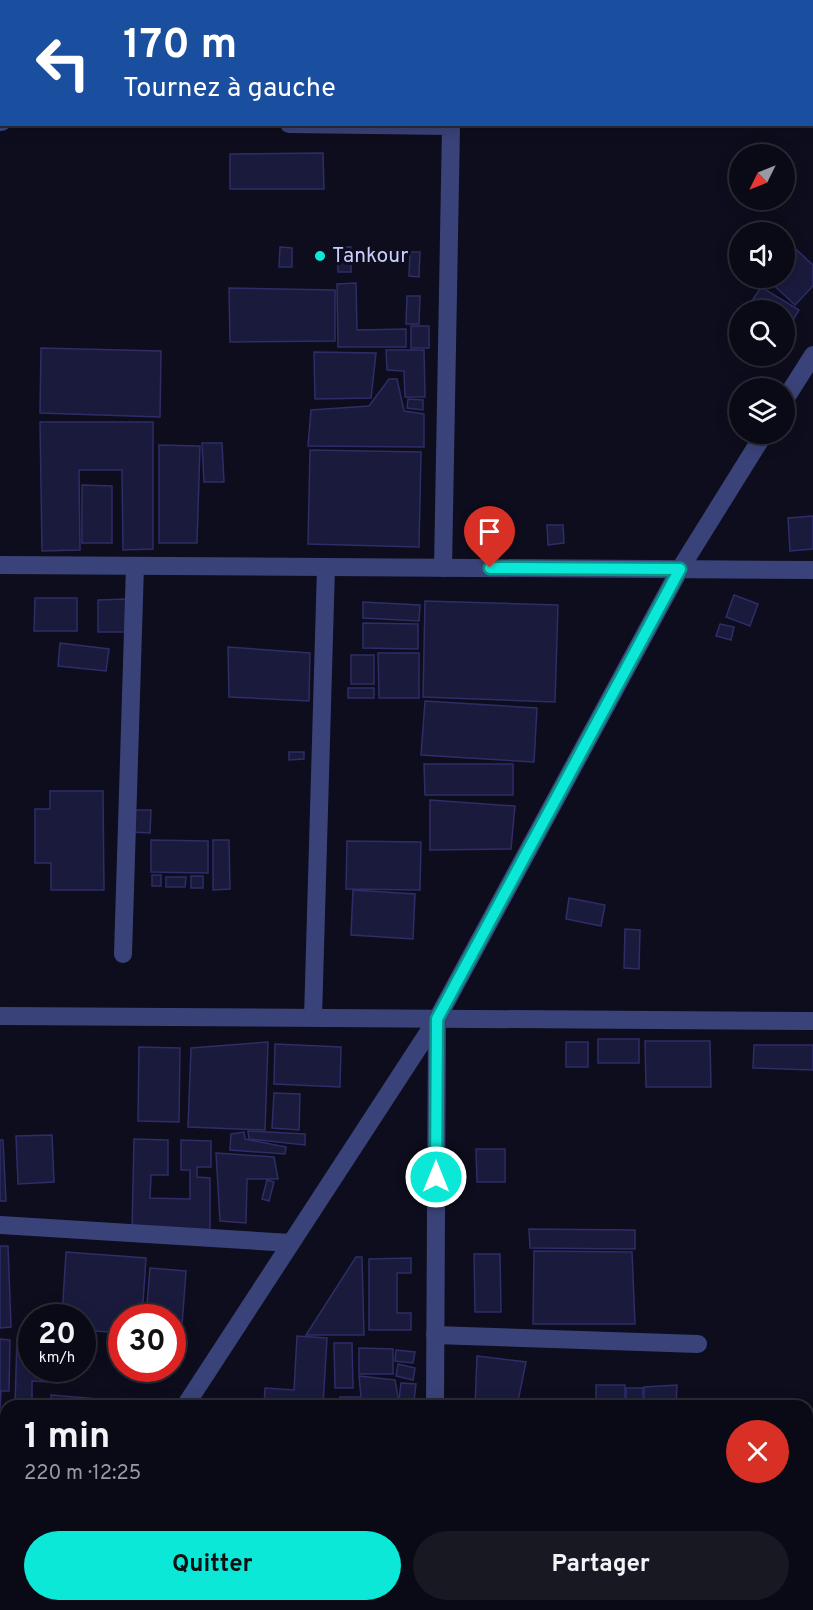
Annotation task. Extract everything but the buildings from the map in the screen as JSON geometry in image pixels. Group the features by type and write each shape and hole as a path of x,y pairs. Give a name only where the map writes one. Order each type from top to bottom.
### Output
{"street":[{"path":"442,568 451,126"},
{"path":"795,384 813,355"},
{"path":"189,1400 437,1019 680,569 758,444"},
{"path":"0,565 813,570"},
{"path":"123,954 135,566"},
{"path":"313,1018 326,567"},
{"path":"0,1016 813,1021"},
{"path":"435,1400 437,1019"},
{"path":"0,1225 291,1243"},
{"path":"435,1335 698,1344"}],"place":[{"name":"Tankour","path":"320,256"}],"route":[{"path":"436,1177 437,1019 680,569 490,568"}]}
